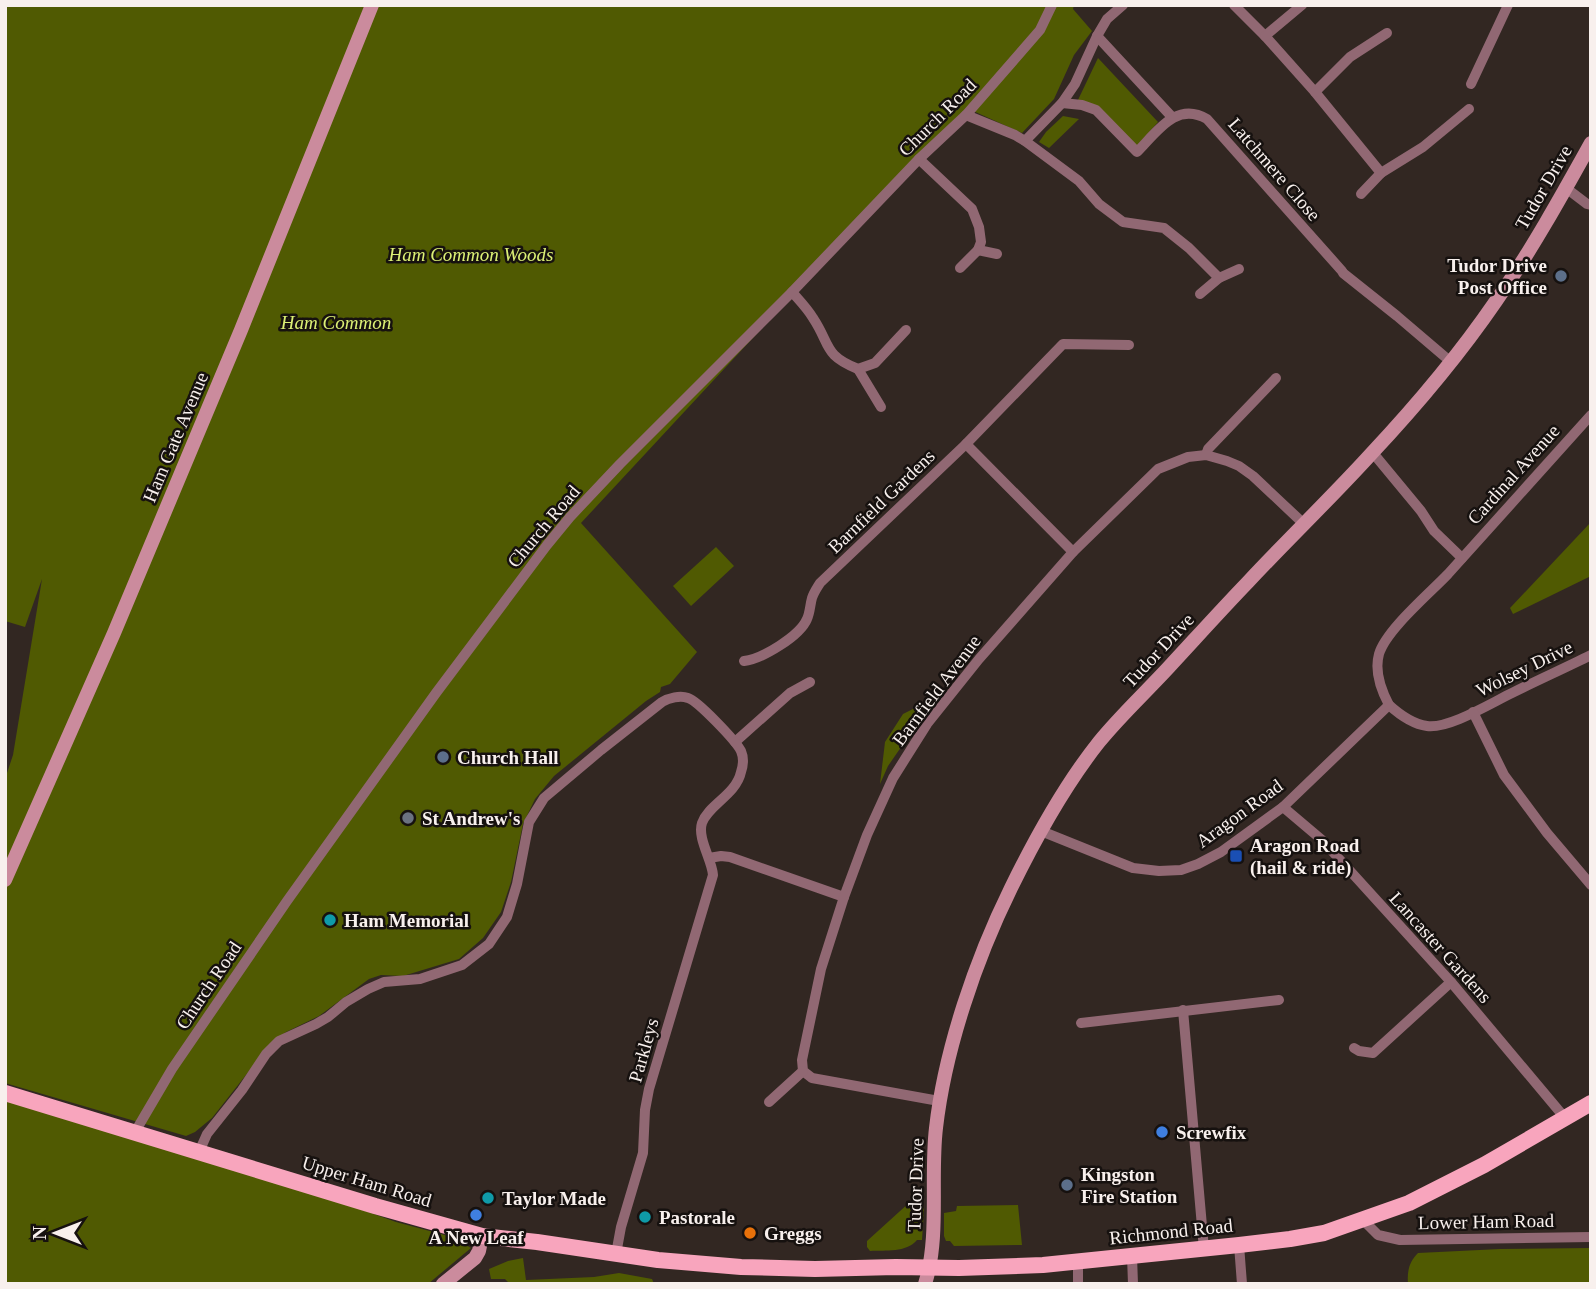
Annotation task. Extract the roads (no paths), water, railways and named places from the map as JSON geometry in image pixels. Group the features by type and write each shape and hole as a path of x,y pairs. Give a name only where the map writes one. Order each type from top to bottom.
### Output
{"main road":[{"name":"Upper Ham Road","path":"5,1093 411,1217 482,1236 658,1260 725,1266"},
{"name":"Richmond Road","path":"725,1266 815,1269 888,1267 927,1276 1239,1245 1324,1233 1409,1203 1484,1165 1591,1103"}],"street":[{"name":"Ham Gate Avenue","path":"5,880 119,620 372,5"},
{"name":"Church Road","path":"135,1132 172,1069 287,901 436,693 547,545 620,464 792,292 919,159 966,115 1040,30 1052,5"},
{"path":"1025,141 1062,103 1075,84 1107,19 1123,5"},
{"path":"1236,5 1315,92 1381,173"},
{"path":"1265,36 1301,5"},
{"path":"1471,83 1508,5"},
{"path":"1315,92 1350,57 1387,33"},
{"path":"1062,103 1096,110 1137,152 1172,117 1097,36"},
{"path":"1361,194 1381,173 1423,147 1469,109"},
{"name":"Latchmere Close","path":"1172,117 1194,113 1207,119 1342,272 1451,362"},
{"path":"966,115 1025,141 1079,181 1099,204 1123,222 1164,228 1219,278"},
{"name":"Tudor Drive","path":"927,1276 933,1232 933,1163 939,1101 951,1048 977,970 1011,888 1066,788 1100,741 1238,592 1373,453 1451,362 1502,293 1591,143"},
{"path":"919,159 972,209 979,227 981,242 978,250 960,268"},
{"path":"1566,188 1591,205"},
{"path":"978,250 997,254"},
{"path":"1200,294 1219,278 1239,269"},
{"path":"792,292 813,318 831,353 858,369 881,407"},
{"path":"858,369 875,363 906,330"},
{"name":"Barnfield Gardens","path":"744,661 752,660 785,642 803,626 820,583 966,444 1063,344 1129,345"},
{"path":"1276,377 1208,449 1206,455 1239,466 1304,524"},
{"name":"Cardinal Avenue","path":"1462,558 1591,415"},
{"path":"966,444 1073,552"},
{"path":"1373,453 1434,531 1462,558 1392,631 1379,654 1379,681 1389,705 1409,720 1428,726 1439,726 1472,712 1504,775 1547,833 1591,884"},
{"name":"Barnfield Avenue","path":"803,1071 821,970 844,897 869,830 893,778 928,724 979,659 1073,552 1158,469 1188,457 1206,455"},
{"name":"Wolsey Drive","path":"1472,712 1591,655"},
{"path":"200,1152 207,1134 266,1054 279,1041 328,1017 368,989 384,982 419,979 462,965 489,944 507,917 517,884 529,822 544,798 662,702 689,698 735,742 790,693 810,682"},
{"name":"Aragon Road","path":"1041,831 1133,868 1181,870 1221,852 1283,807 1389,705"},
{"name":"Parkleys","path":"616,1254 621,1227 643,1153 649,1089 713,875 701,832 702,822 733,789 741,775 743,759 735,742"},
{"name":"Lancaster Gardens","path":"1283,807 1322,840 1451,982 1565,1118"},
{"path":"709,858 730,857 844,897"},
{"path":"1354,1048 1373,1053 1451,982"},
{"path":"1081,1023 1279,1000"},
{"path":"1183,1010 1204,1248"},
{"path":"769,1102 803,1071 812,1078 939,1101"},
{"name":"Lower Ham Road","path":"1368,1218 1378,1236 1400,1240 1591,1237"},
{"path":"443,1284 475,1258 482,1236"},
{"path":"1239,1245 1242,1284"},
{"path":"1132,1256 1133,1284"},
{"path":"1078,1262 1078,1284"}],"place":[{"name":"Tudor Drive Post Office","path":"1561,276"},
{"name":"Church Hall","path":"443,757"},
{"name":"St Andrew's","path":"408,818"},
{"name":"Aragon Road (hail & ride)","path":"1236,856"},
{"name":"Ham Memorial","path":"330,920"},
{"name":"Screwfix","path":"1162,1132"},
{"name":"Kingston Fire Station","path":"1067,1185"},
{"name":"Taylor Made","path":"488,1198"},
{"name":"A New Leaf","path":"476,1215"},
{"name":"Pastorale","path":"645,1217"},
{"name":"Greggs","path":"750,1233"}],"park label":[{"name":"Ham Common Woods","path":"471,254"},
{"name":"Ham Common","path":"336,322"}]}
